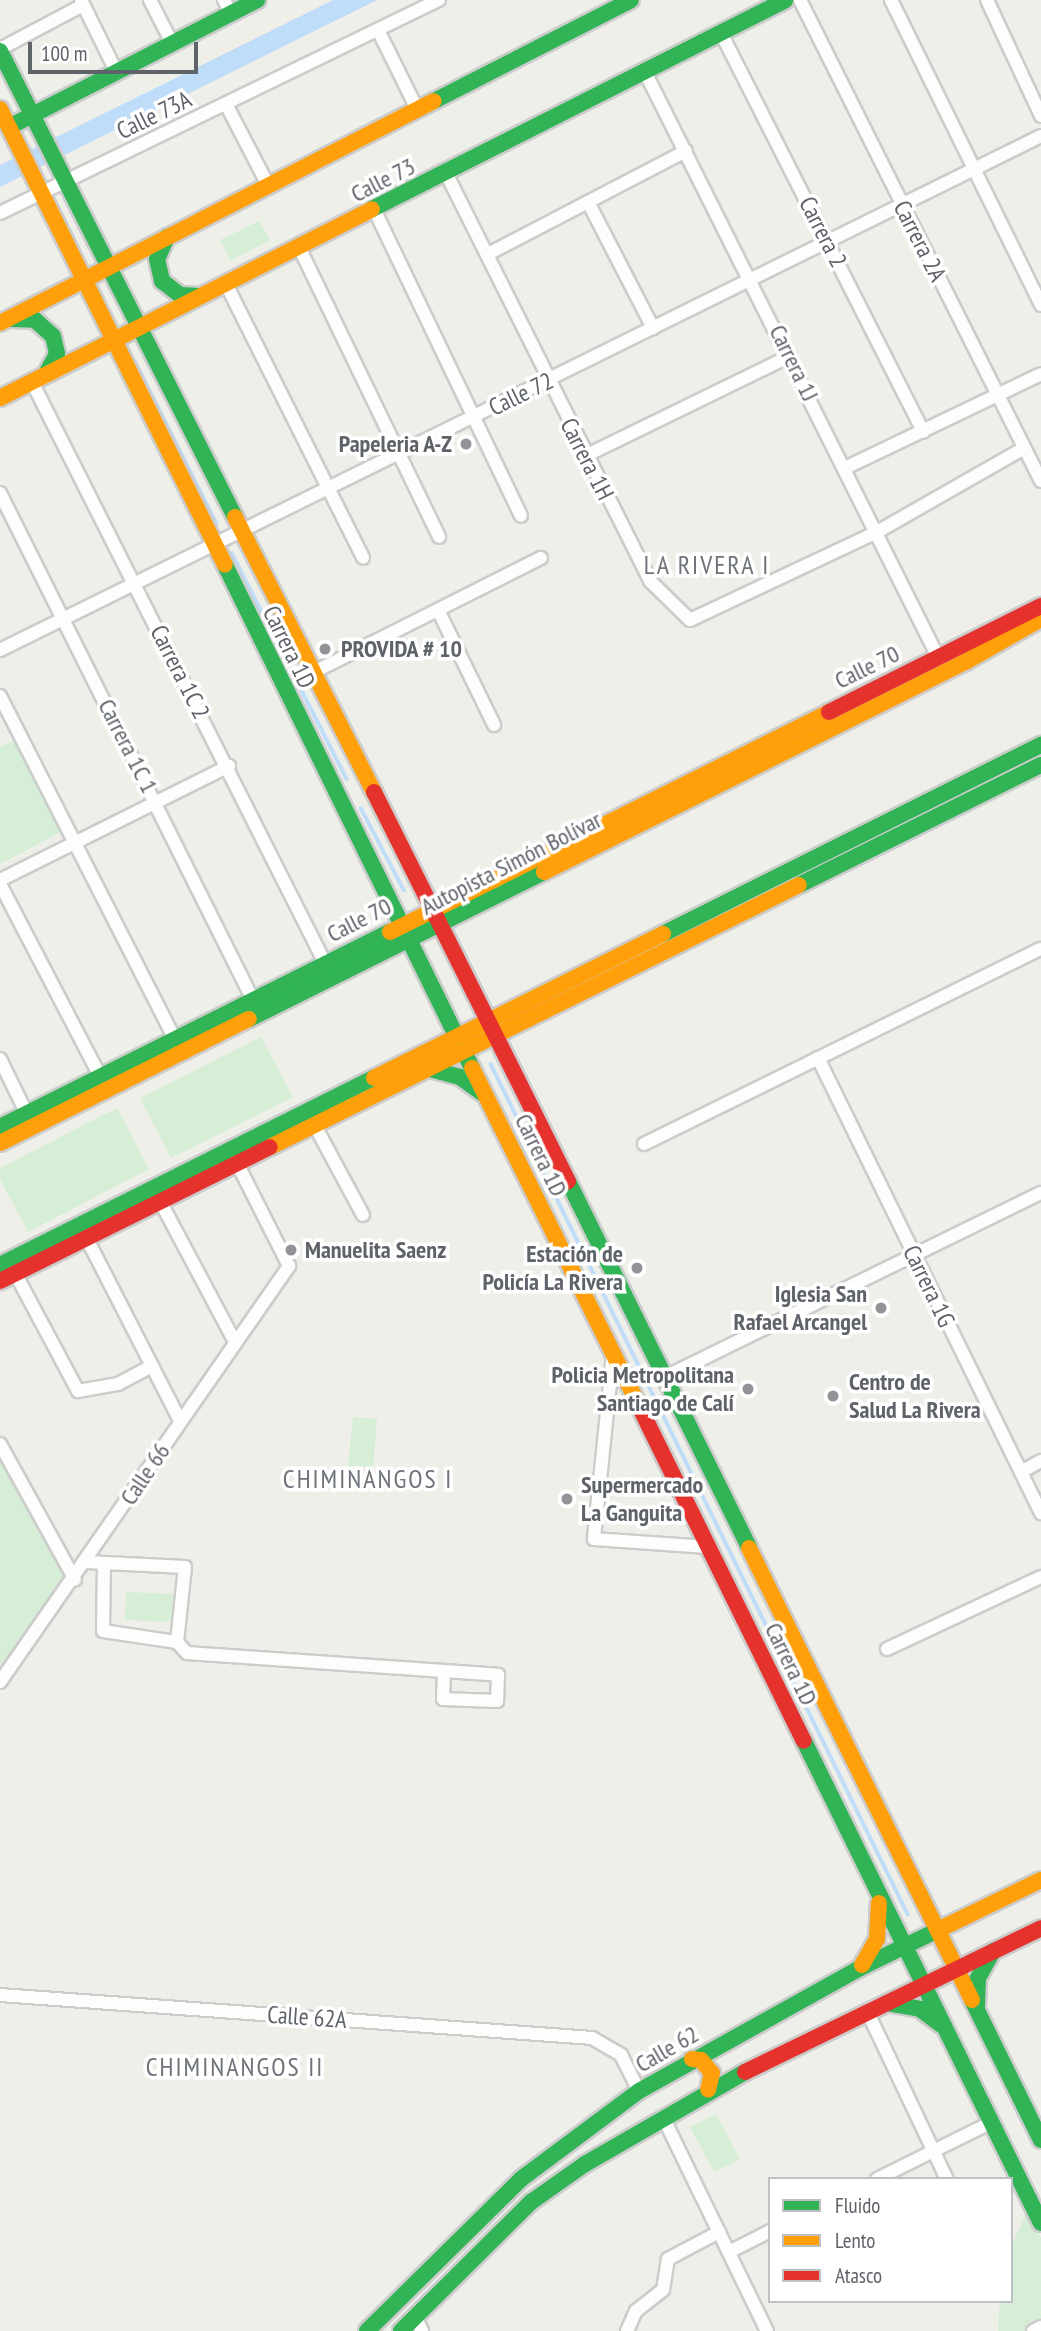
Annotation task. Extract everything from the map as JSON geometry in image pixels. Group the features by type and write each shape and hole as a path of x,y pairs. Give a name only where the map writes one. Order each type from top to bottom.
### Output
{"main road":[{"path":"4,129 172,43 228,7 257,0"},
{"name":"Calle 73","path":"4,321 418,109 613,4 631,0"},
{"name":"Calle 73","path":"0,398 785,0"},
{"name":"Carrera 1D","path":"0,50 441,924 1041,2140"},
{"path":"0,101 19,89"},
{"name":"Carrera 1D","path":"0,109 4,129 15,143 1041,2222"},
{"path":"170,234 158,253 162,281 180,295 202,295"},
{"path":"4,321 35,320 53,336 55,360 36,380"},
{"name":"Calle 70","path":"0,1127 101,1078 178,1046 253,1000 401,924 1041,606"},
{"path":"967,661 1015,618"},
{"name":"Autopista Simón Bolívar","path":"0,1143 178,1046 409,940 967,661 1041,619"},
{"path":"542,1005 1041,745"},
{"path":"999,787 1004,762"},
{"path":"0,1265 234,1157 461,1044 1041,765"},
{"path":"972,779 999,787"},
{"path":"525,862 533,878"},
{"path":"0,1281 160,1200 234,1157 315,1126 430,1069 461,1044"},
{"path":"430,1069 460,1077 491,1105"},
{"name":"Calle 62","path":"367,2331 521,2179 568,2140 639,2091 860,1968 1041,1880"},
{"path":"860,1968 877,1938 877,1894"},
{"path":"923,1901 944,1913 967,1915"},
{"path":"401,2331 414,2315 531,2202 585,2164 708,2090 1041,1928"},
{"path":"977,2010 978,1978 993,1951"},
{"path":"936,2010 938,1995 949,1986 969,1993"},
{"path":"887,2003 920,2009 946,2030"},
{"path":"692,2060 701,2060 712,2073 708,2090"},
{"path":"568,2140 572,2155 585,2164"}],"street":[{"path":"150,0 172,43"},
{"name":"Calle 73A","path":"0,213 67,183 439,0"},
{"name":"Carrera 2A","path":"800,0 1041,481"},
{"path":"891,0 1041,305"},
{"path":"987,0 1041,116"},
{"path":"0,50 82,3 116,71"},
{"path":"378,30 418,109"},
{"name":"Carrera 2","path":"721,33 923,432"},
{"name":"Carrera 1J","path":"645,72 752,279 938,657"},
{"path":"226,104 268,185"},
{"name":"Calle 72","path":"0,650 1041,136"},
{"path":"488,254 686,151"},
{"name":"Carrera 1H","path":"446,173 585,456 650,581 690,620 877,532"},
{"path":"588,202 653,328"},
{"path":"374,209 521,516"},
{"path":"299,247 401,453 439,537"},
{"path":"226,284 363,558"},
{"path":"585,456 790,356"},
{"path":"845,468 1041,374"},
{"name":"Carrera 1C 2","path":"36,380 325,963"},
{"path":"877,532 1024,447"},
{"name":"Carrera 1C 1","path":"0,493 253,1000"},
{"path":"314,672 541,558"},
{"path":"438,610 494,725"},
{"path":"0,696 178,1046"},
{"path":"101,1078 0,882 229,766"},
{"path":"644,1144 1041,949"},
{"name":"Carrera 1G","path":"818,1058 1041,1513"},
{"path":"0,1059 27,1114"},
{"path":"315,1126 363,1215"},
{"name":"Calle 66","path":"0,1682 75,1580 180,1421 289,1266 234,1157"},
{"path":"665,1377 1041,1193"},
{"path":"160,1200 235,1342"},
{"path":"86,1237 180,1421"},
{"path":"15,1273 78,1391 118,1384 152,1366"},
{"path":"613,1354 594,1539 708,1547"},
{"path":"609,1390 632,1391"},
{"path":"2,1451 75,1580"},
{"path":"1021,1472 1041,1461"},
{"path":"86,1562 185,1567 177,1642"},
{"path":"104,1564 103,1631 177,1642 187,1653 498,1675 497,1701 443,1699 444,1672"},
{"path":"887,1649 1041,1577"},
{"name":"Calle 62A","path":"0,1995 592,2038 612,2047 629,2065 639,2091"},
{"path":"868,2012 946,2177"},
{"path":"663,2117 767,2331"},
{"path":"881,2177 992,2122"},
{"path":"627,2331 636,2311 663,2290 668,2259 719,2232"},
{"path":"729,2252 768,2232"},
{"path":"414,2315 422,2331"},
{"path":"1033,2331 1041,2327"}],"green space":[{"path":"259,221 270,240 231,260 220,240"},
{"path":"16,739 65,830 0,864 0,747"},
{"path":"261,1037 293,1097 171,1158 140,1098"},
{"path":"117,1108 149,1169 28,1232 0,1179 0,1168"},
{"path":"353,1417 377,1419 373,1468 348,1466"},
{"path":"0,1457 75,1580 0,1682"},
{"path":"126,1592 176,1594 175,1622 125,1620"},
{"path":"716,2114 740,2159 714,2172 690,2127"},
{"path":"1027,2211 1041,2238 1041,2322 1024,2331 998,2331 1000,2303 1013,2303 1013,2242"}],"water":[{"path":"333,0 377,0 0,187 0,165"}],"waterway":[{"path":"135,361 217,524"},
{"path":"232,553 289,665"},
{"path":"296,679 347,779"},
{"path":"361,808 404,890"},
{"path":"491,1064 908,1914"}],"traffic: fast":[{"path":"9,127 257,0"},
{"path":"434,101 631,0"},
{"path":"372,209 785,0"},
{"path":"0,51 235,517"},
{"path":"167,237 157,259 162,281 180,295 200,296"},
{"path":"12,319 35,320 53,336 57,354 46,374"},
{"path":"225,565 472,1068"},
{"path":"663,934 1041,745"},
{"path":"799,885 1041,765"},
{"path":"249,1019 544,872"},
{"path":"0,1127 390,932"},
{"path":"430,1069 460,1077 483,1094"},
{"path":"0,1265 374,1078"},
{"path":"568,1181 749,1548"},
{"path":"804,1741 1041,2223"},
{"path":"367,2331 521,2179 639,2091 860,1968 942,1928"},
{"path":"977,2006 978,1978 993,1951"},
{"path":"972,2000 1041,2140"},
{"path":"887,2003 920,2009 941,2025"},
{"path":"401,2331 531,2202 585,2164 745,2072"}],"traffic: slow":[{"path":"0,323 434,101"},
{"path":"0,109 225,565"},
{"path":"0,398 372,209"},
{"path":"235,517 374,792"},
{"path":"544,872 967,661 1041,619"},
{"path":"390,932 829,712"},
{"path":"270,1147 799,885"},
{"path":"374,1078 663,934"},
{"path":"0,1143 249,1019"},
{"path":"472,1068 639,1406"},
{"path":"749,1548 972,2000"},
{"path":"942,1928 1041,1880"},
{"path":"862,1965 877,1939 879,1903"},
{"path":"692,2059 701,2060 712,2073 708,2090"}],"traffic: jam":[{"path":"829,712 1041,606"},
{"path":"374,792 568,1181"},
{"path":"0,1281 270,1147"},
{"path":"639,1406 804,1741"},
{"path":"745,2072 1041,1928"}],"place":[{"name":"Papeleria A-Z","path":"466,444"},
{"name":"PROVIDA # 10","path":"325,649"},
{"name":"Manuelita Saenz","path":"291,1250"},
{"name":"Estación de Policía La Rivera","path":"637,1268"},
{"name":"Iglesia San Rafael Arcangel","path":"881,1308"},
{"name":"Policia Metropolitana Santiago de Calí","path":"748,1389"},
{"name":"Centro de Salud La Rivera","path":"833,1396"},
{"name":"Supermercado La Ganguita","path":"567,1499"}],"district":[{"name":"LA RIVERA I","path":"707,565"},
{"name":"CHIMINANGOS I","path":"368,1479"},
{"name":"CHIMINANGOS II","path":"235,2067"}]}
